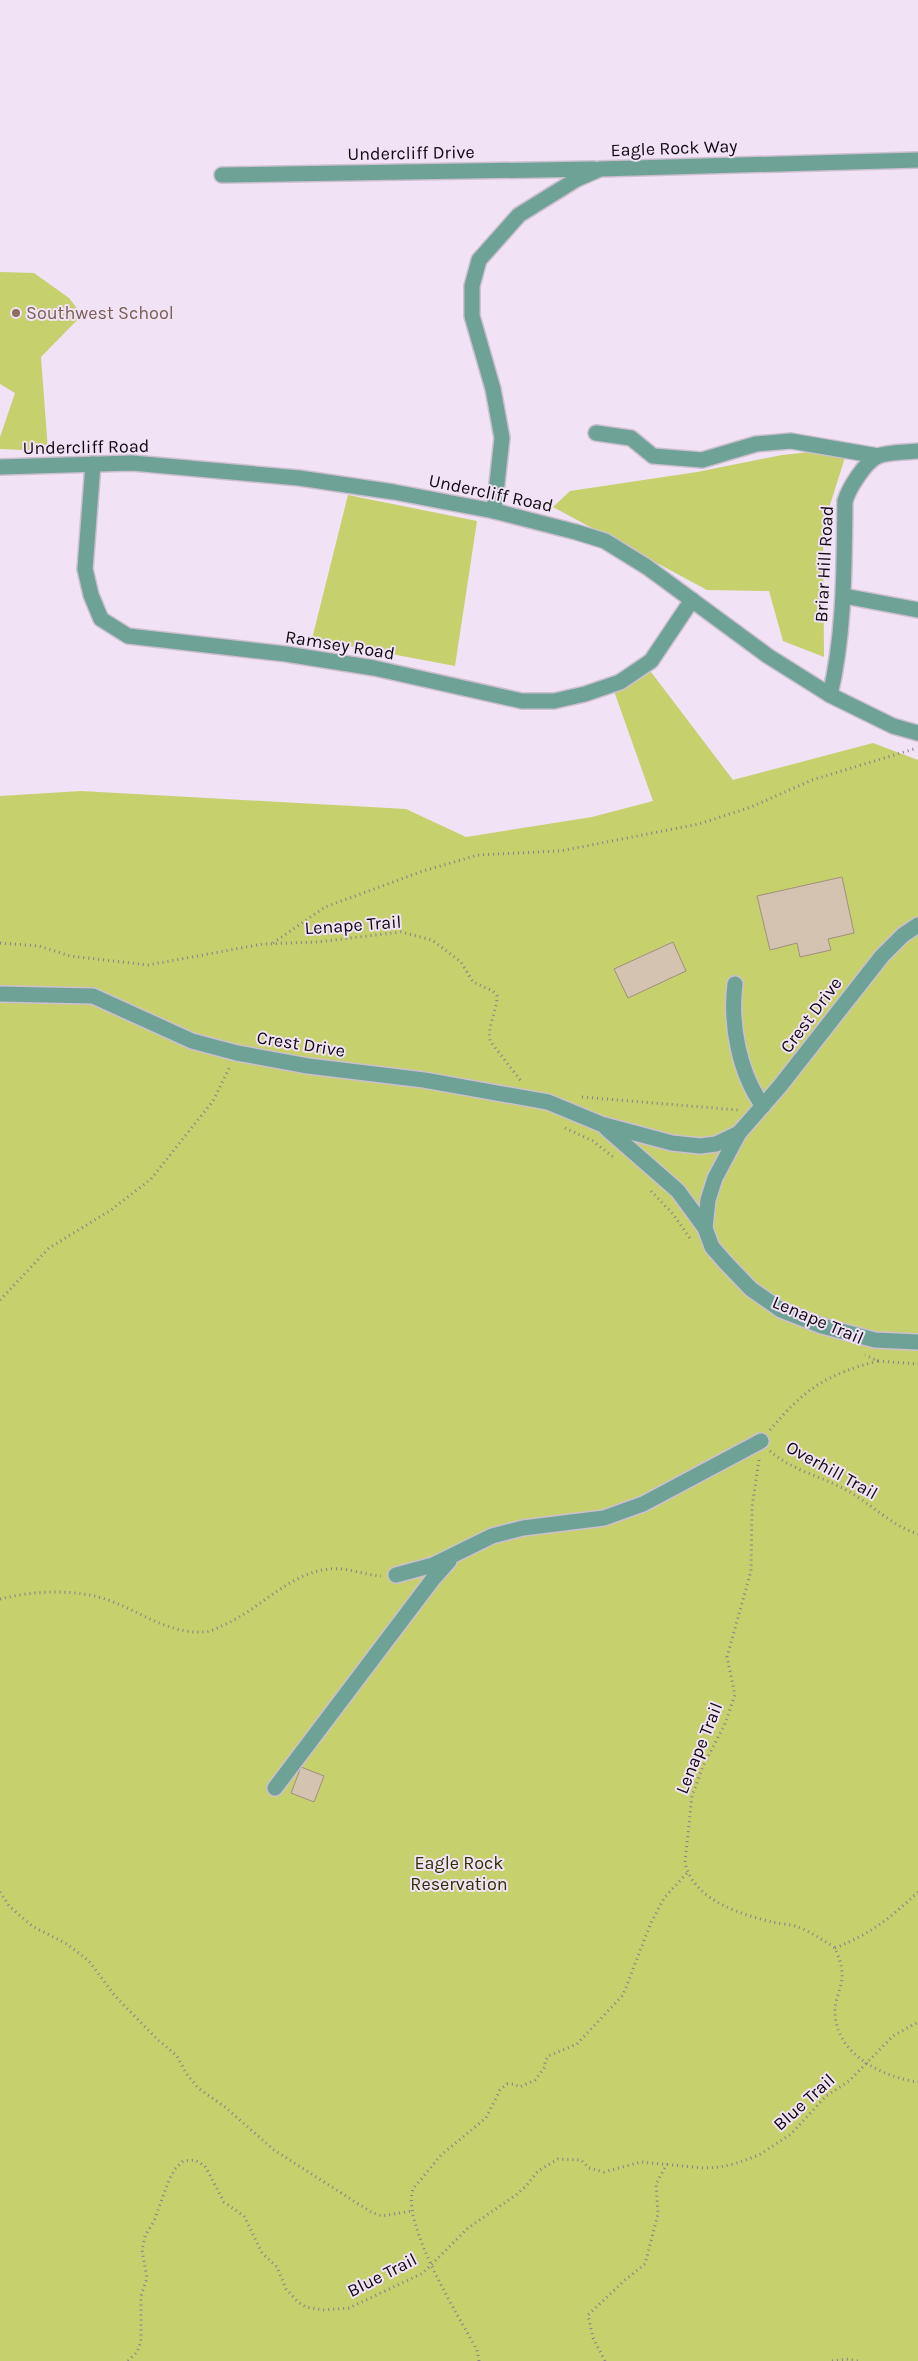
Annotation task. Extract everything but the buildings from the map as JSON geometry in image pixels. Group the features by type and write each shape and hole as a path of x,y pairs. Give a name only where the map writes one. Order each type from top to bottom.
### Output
{"street":[{"name":"Eagle Rock Way","path":"494,511 502,438 494,389 472,316 472,286 479,260 519,215 577,179 600,169 918,160"},
{"name":"Undercliff Drive","path":"222,175 600,169"},
{"path":"596,433 631,438 653,456 702,460 756,444 791,441 878,456 918,451"},
{"name":"Briar Hill Road","path":"830,695 844,596 845,501 855,481 878,456"},
{"name":"Undercliff Road","path":"0,467 132,463 299,478 394,492 494,511 605,541 647,566 768,656 830,695 893,726 918,733"},
{"name":"Ramsey Road","path":"93,464 85,569 91,595 101,619 128,636 286,654 374,668 522,701 554,701 585,694 620,682 651,661 692,600"},
{"path":"844,596 918,610"},
{"name":"Crest Drive","path":"0,994 93,996 192,1041 236,1053 308,1066 424,1080 537,1100 578,1113 601,1124 672,1143 700,1146 728,1141 739,1133 763,1106 882,956 903,935 918,925"},
{"path":"735,984 733,1003 734,1030 753,1092 763,1106"},
{"name":"Crest Drive","path":"601,1124 678,1191 706,1228 712,1247 751,1289 781,1310 822,1326 875,1340 918,1342"},
{"name":"Crest Drive","path":"706,1228 708,1200 716,1178 739,1133"},
{"path":"396,1575 433,1565 492,1536 523,1528 604,1518 643,1504 761,1441"},
{"path":"275,1788 433,1579 457,1553"}],"path":[{"path":"273,944 325,907 423,871 478,855 560,851 699,824 751,807 812,780 918,747"},
{"name":"Lenape Trail","path":"0,943 39,946 70,956 148,965 221,951 273,944 318,942 401,932 432,940 461,962 473,982 493,991 497,996 497,1009 488,1034 490,1041 496,1052 537,1100"},
{"path":"0,1300 49,1248 112,1210 151,1179 213,1101 236,1053"},
{"path":"563,1127 593,1141 616,1160"},
{"path":"645,1185 673,1214 694,1244"},
{"name":"Lenape Trail","path":"860,1354 878,1361"},
{"path":"878,1361 918,1364"},
{"name":"Lenape Trail","path":"687,1873 685,1862 692,1796 703,1766 724,1726 735,1695 727,1657 750,1571 752,1507 761,1441 782,1416 812,1387 834,1374 878,1361"},
{"name":"Overhill Trail","path":"761,1441 784,1461 846,1490 875,1510 918,1534"},
{"path":"0,1599 40,1593 77,1592 117,1604 156,1623 186,1630 207,1632 250,1612 301,1576 330,1568 350,1570 369,1575 396,1575"},
{"path":"479,2361 477,2350 431,2265 412,2211 411,2195 416,2184 441,2155 486,2118 500,2090 507,2084 520,2086 535,2080 545,2067 548,2056 577,2044 599,2019 615,2006 629,1982 650,1925 664,1898 687,1873 698,1890 729,1908 770,1922 796,1926 835,1948 843,1973 835,2004 837,2026 850,2048 866,2064 896,2078 918,2082"},
{"path":"0,1892 9,1906 32,1926 80,1952 127,2008 177,2056 186,2073 198,2088 225,2107 274,2150 371,2212 382,2216 412,2211"},
{"path":"835,1948 859,1938 883,1924 918,1892"},
{"name":"Blue Trail","path":"128,2361 137,2352 141,2341 141,2296 147,2278 142,2250 145,2236 154,2221 169,2180 175,2169 183,2161 195,2160 205,2166 224,2202 246,2219 262,2253 277,2266 286,2289 306,2307 328,2310 348,2308 423,2273 468,2228 516,2195 538,2171 558,2159 581,2160 589,2168 604,2172 641,2162 712,2168 734,2164 759,2155 791,2134 826,2096 849,2080 892,2036 918,2022"},
{"path":"605,2361 593,2338 588,2315 645,2264 658,2214 656,2184 667,2164"},
{"path":"832,2361 846,2359 858,2361"}],"green space":[{"path":"0,272 34,273 69,298 82,315 41,357 48,451 0,449 0,437 15,393 0,384"},
{"path":"848,448 823,527 824,657 783,641 769,591 707,590 553,507 570,491 697,472 782,455"},
{"path":"348,495 477,521 455,666 312,639"},
{"name":"Eagle Rock Reservation","path":"648,668 733,780 873,743 918,760 918,2361 0,2361 0,796 81,791 406,809 466,837 592,817 653,801 614,691"}],"place":[{"name":"Southwest School","path":"16,313"}]}
